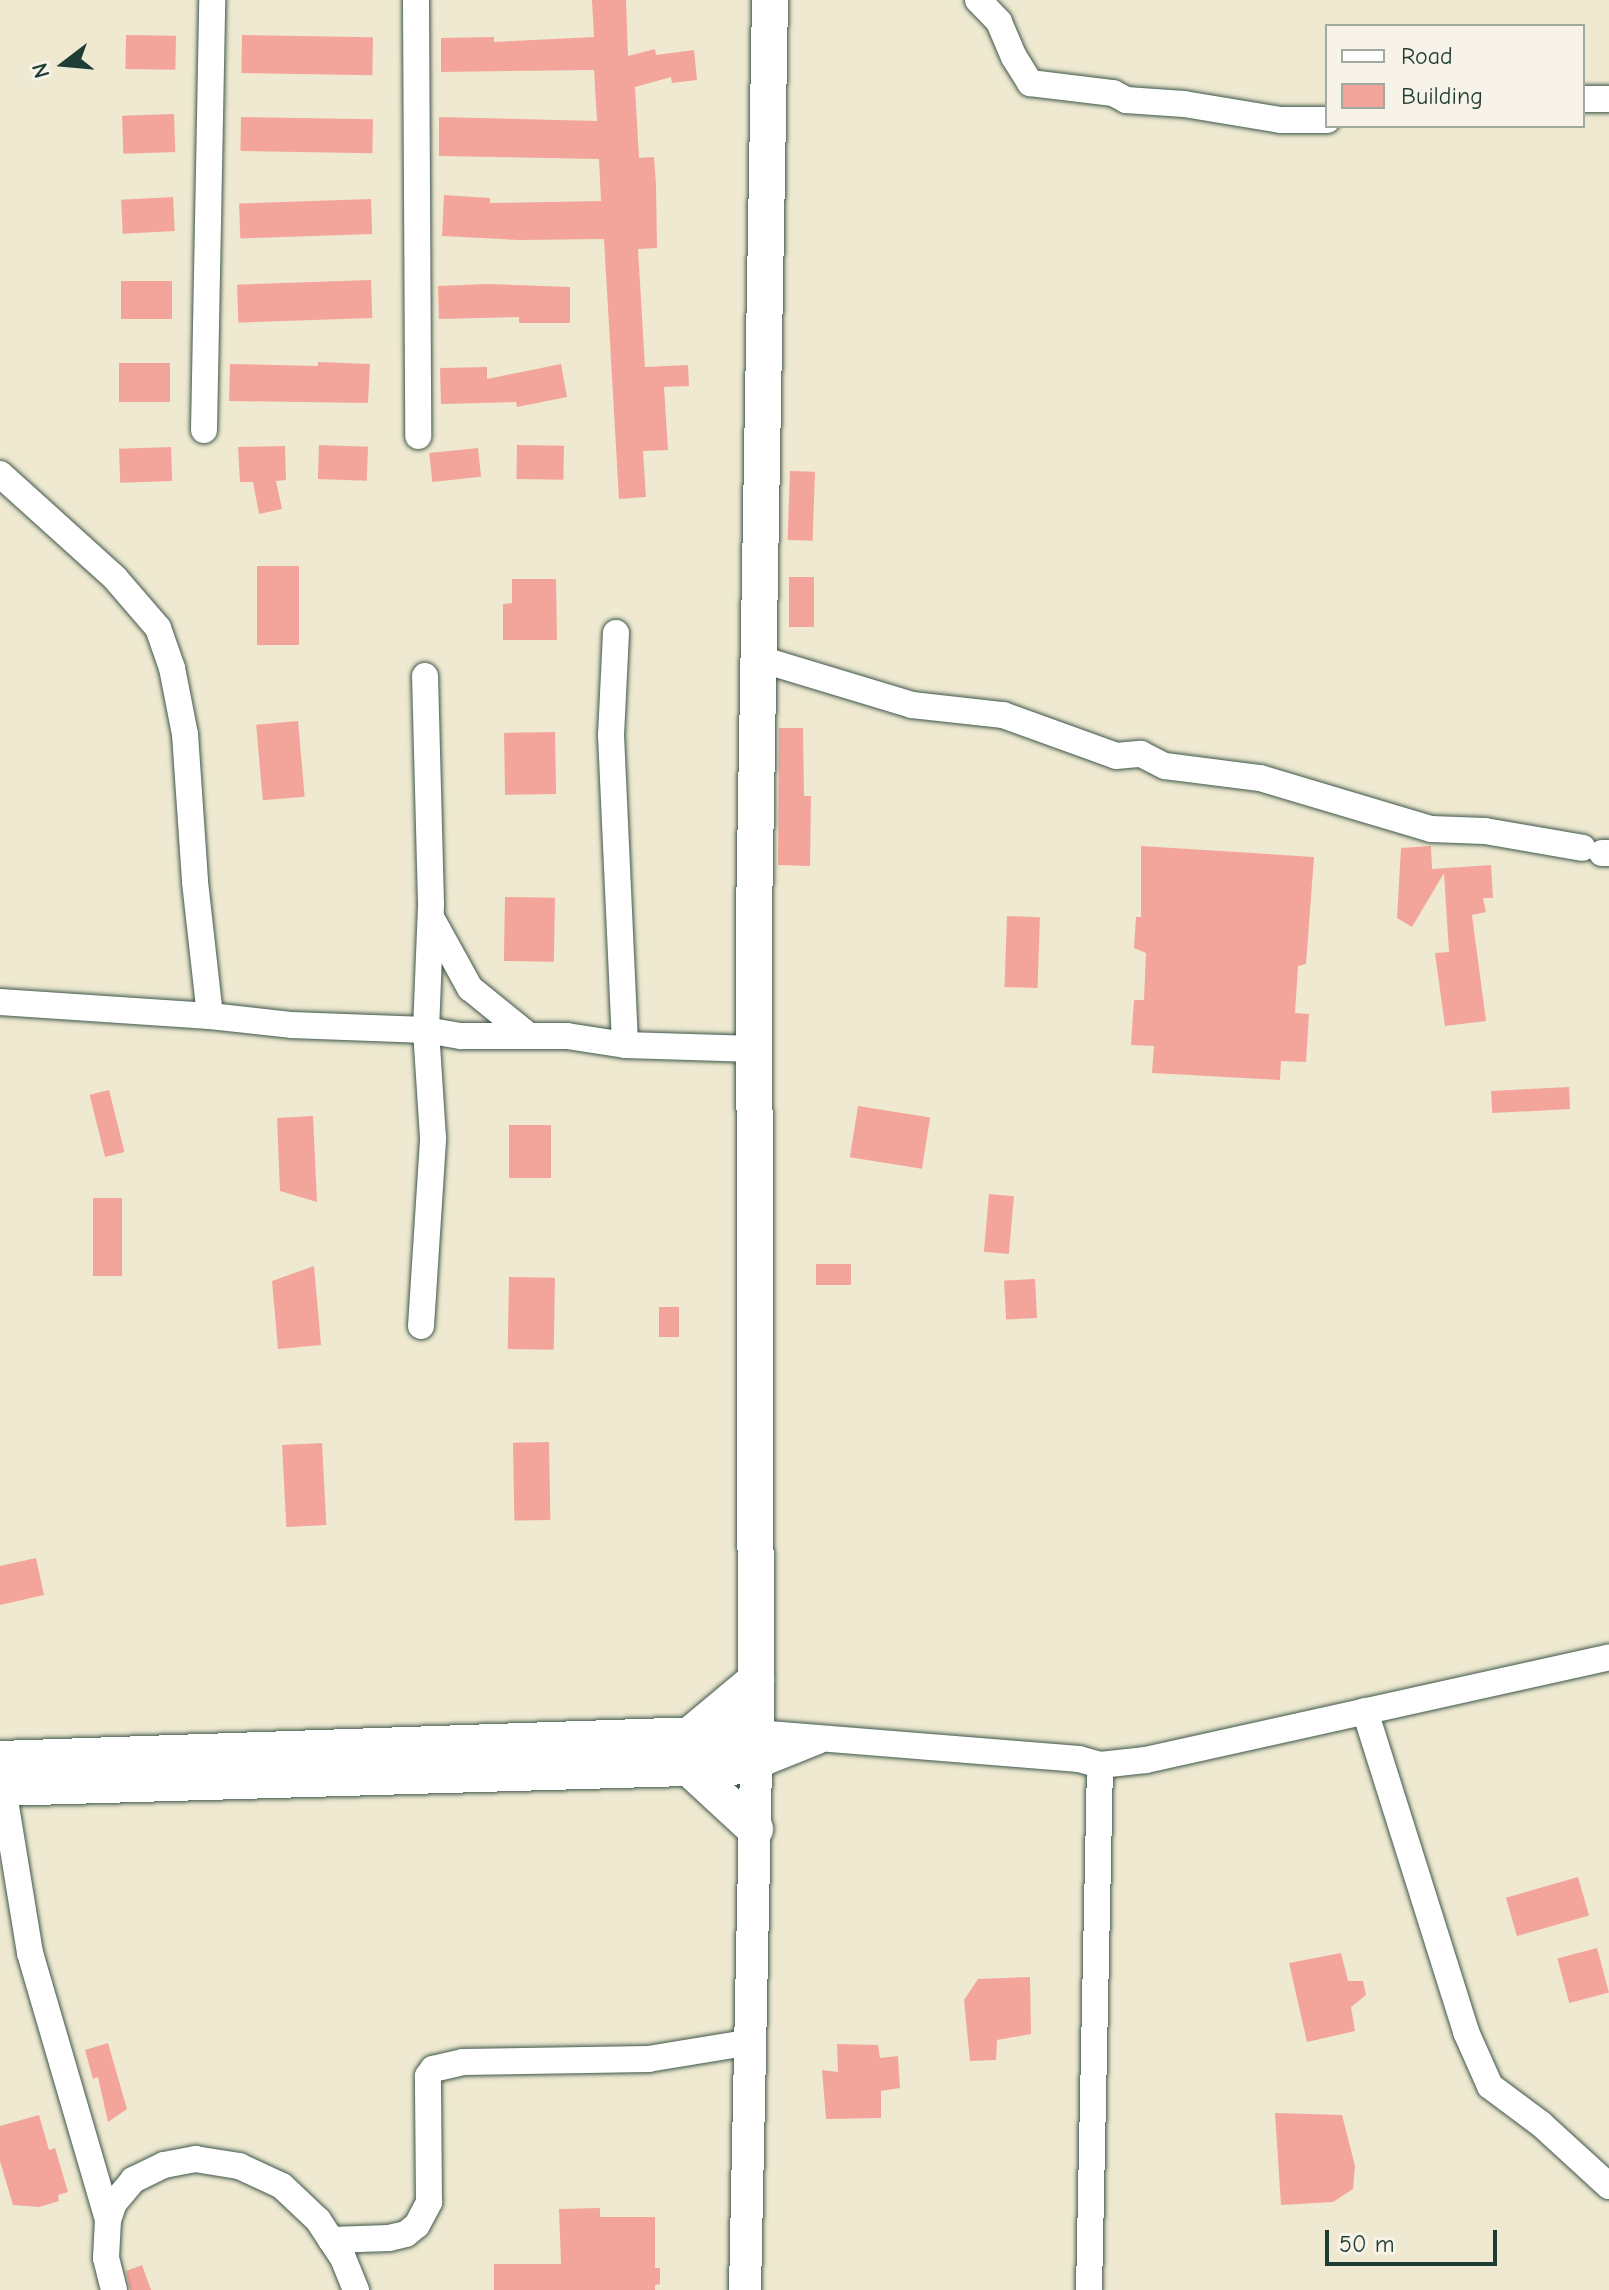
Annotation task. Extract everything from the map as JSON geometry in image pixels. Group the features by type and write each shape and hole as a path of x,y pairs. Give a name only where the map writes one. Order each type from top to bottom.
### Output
{"main road":[{"path":"1,1778 170,1767 756,1750 755,1049 770,0"},
{"path":"689,1752 756,1680"},
{"path":"689,1752 755,1829"}],"street":[{"path":"204,430 212,0"},
{"path":"416,0 418,436"},
{"path":"978,0 999,22 1014,57 1030,83 1113,93 1126,100 1184,104 1281,120 1325,120"},
{"path":"1585,99 1609,99"},
{"path":"0,474 115,578 158,628 172,668 185,734 195,882 210,1016"},
{"path":"616,633 611,735 625,1042"},
{"path":"760,659 912,705 1003,715 1116,756 1141,754 1165,766 1260,778 1431,829 1485,831 1598,851"},
{"path":"421,1326 433,1138 426,1030 431,918 425,676"},
{"path":"431,918 470,988 529,1036"},
{"path":"0,1002 210,1016 291,1025 426,1030 461,1036 567,1036 755,1049"},
{"path":"745,2290 756,1750 821,1739 1079,1759 1100,1765 1146,1760 1609,1657"},
{"path":"1365,1711 1466,2032 1490,2086 1541,2124 1609,2186"},
{"path":"1089,2290 1100,1765"},
{"path":"1,1778 30,1953 108,2220"},
{"path":"331,2240 389,2238 406,2234 417,2225 429,2202 428,2076 433,2069 463,2062 648,2059 752,2042"},
{"path":"114,2290 106,2258 108,2220 114,2203 133,2180 164,2165 195,2159 239,2166 282,2186 318,2220 356,2290"}],"building":[{"path":"592,0 626,0 628,56 655,49 656,55 694,50 697,80 672,83 671,77 635,87 639,158 654,157 656,185 657,248 638,249 645,367 688,365 689,386 664,387 668,450 643,451 646,497 619,499 604,239 519,240 442,236 444,195 490,198 490,203 601,201 599,159 439,156 439,117 597,121 594,70 441,72 441,38 494,37 494,42 594,37"},
{"path":"126,35 176,36 175,70 125,69"},
{"path":"242,35 373,37 372,75 241,73"},
{"path":"174,114 175,152 123,154 122,116"},
{"path":"241,117 373,119 372,153 240,151"},
{"path":"173,197 175,231 123,234 121,200"},
{"path":"371,199 372,234 240,239 239,204"},
{"path":"371,280 372,318 238,323 237,285"},
{"path":"121,281 172,281 172,319 121,319"},
{"path":"438,286 570,287 570,323 519,323 519,317 439,319"},
{"path":"318,362 370,364 368,403 229,401 230,364 318,366"},
{"path":"119,363 170,363 170,402 119,402"},
{"path":"561,364 567,397 517,407 516,402 441,404 440,368 487,367 487,379"},
{"path":"319,445 368,447 367,481 318,479"},
{"path":"517,445 564,446 563,480 516,479"},
{"path":"285,446 286,480 276,481 282,509 259,514 253,482 240,482 238,447"},
{"path":"171,447 172,481 120,483 119,449"},
{"path":"478,448 481,477 432,482 429,453"},
{"path":"790,471 815,472 813,541 788,540"},
{"path":"257,566 299,566 299,645 257,645"},
{"path":"789,577 814,577 814,627 789,627"},
{"path":"512,579 556,579 557,640 503,640 503,604 512,603"},
{"path":"298,721 305,797 263,800 256,725"},
{"path":"779,728 803,728 804,796 811,796 810,866 778,865"},
{"path":"555,732 556,794 505,795 504,733"},
{"path":"1141,846 1314,857 1306,964 1298,966 1295,1013 1309,1014 1306,1062 1281,1061 1280,1080 1152,1073 1154,1046 1131,1045 1134,1000 1144,1000 1146,953 1134,948 1136,917 1141,917"},
{"path":"1431,846 1432,869 1491,865 1493,898 1483,898 1486,912 1472,915 1486,1021 1445,1026 1435,953 1449,952 1444,873 1412,927 1397,918 1401,848"},
{"path":"505,897 555,898 554,962 504,961"},
{"path":"1007,916 1040,917 1038,988 1005,987"},
{"path":"1569,1087 1570,1109 1492,1113 1491,1091"},
{"path":"109,1090 124,1152 105,1157 90,1095"},
{"path":"858,1106 930,1117 922,1169 850,1157"},
{"path":"313,1116 317,1202 280,1191 277,1118"},
{"path":"509,1125 551,1125 551,1178 509,1178"},
{"path":"989,1194 1014,1196 1009,1254 984,1252"},
{"path":"93,1198 122,1198 122,1276 93,1276"},
{"path":"816,1264 851,1264 851,1285 816,1285"},
{"path":"314,1266 321,1345 278,1349 272,1281"},
{"path":"509,1277 555,1278 554,1350 508,1349"},
{"path":"1035,1279 1037,1318 1006,1320 1004,1281"},
{"path":"659,1307 679,1307 679,1337 659,1337"},
{"path":"549,1442 550,1520 514,1521 513,1443"},
{"path":"322,1443 326,1525 286,1527 282,1445"},
{"path":"36,1558 44,1595 0,1605 0,1566"},
{"path":"1578,1877 1589,1915 1517,1936 1506,1898"},
{"path":"1597,1948 1609,1992 1569,2003 1557,1959"},
{"path":"1341,1953 1348,1981 1363,1981 1366,1995 1351,2007 1355,2031 1307,2042 1289,1963"},
{"path":"1030,1977 1031,2034 997,2040 996,2060 970,2061 964,2000 978,1979"},
{"path":"108,2043 127,2109 108,2122 98,2077 93,2079 85,2050"},
{"path":"837,2044 878,2045 880,2058 898,2056 900,2088 881,2091 881,2118 826,2119 822,2070 838,2072"},
{"path":"1275,2113 1342,2115 1355,2166 1353,2189 1333,2202 1281,2205"},
{"path":"39,2115 49,2150 55,2148 68,2192 58,2195 59,2201 39,2207 13,2205 0,2161 0,2126"},
{"path":"600,2208 600,2217 655,2217 655,2268 660,2268 660,2284 655,2285 655,2290 494,2290 494,2264 561,2264 559,2209"},
{"path":"142,2265 151,2290 130,2290 126,2271"}]}
